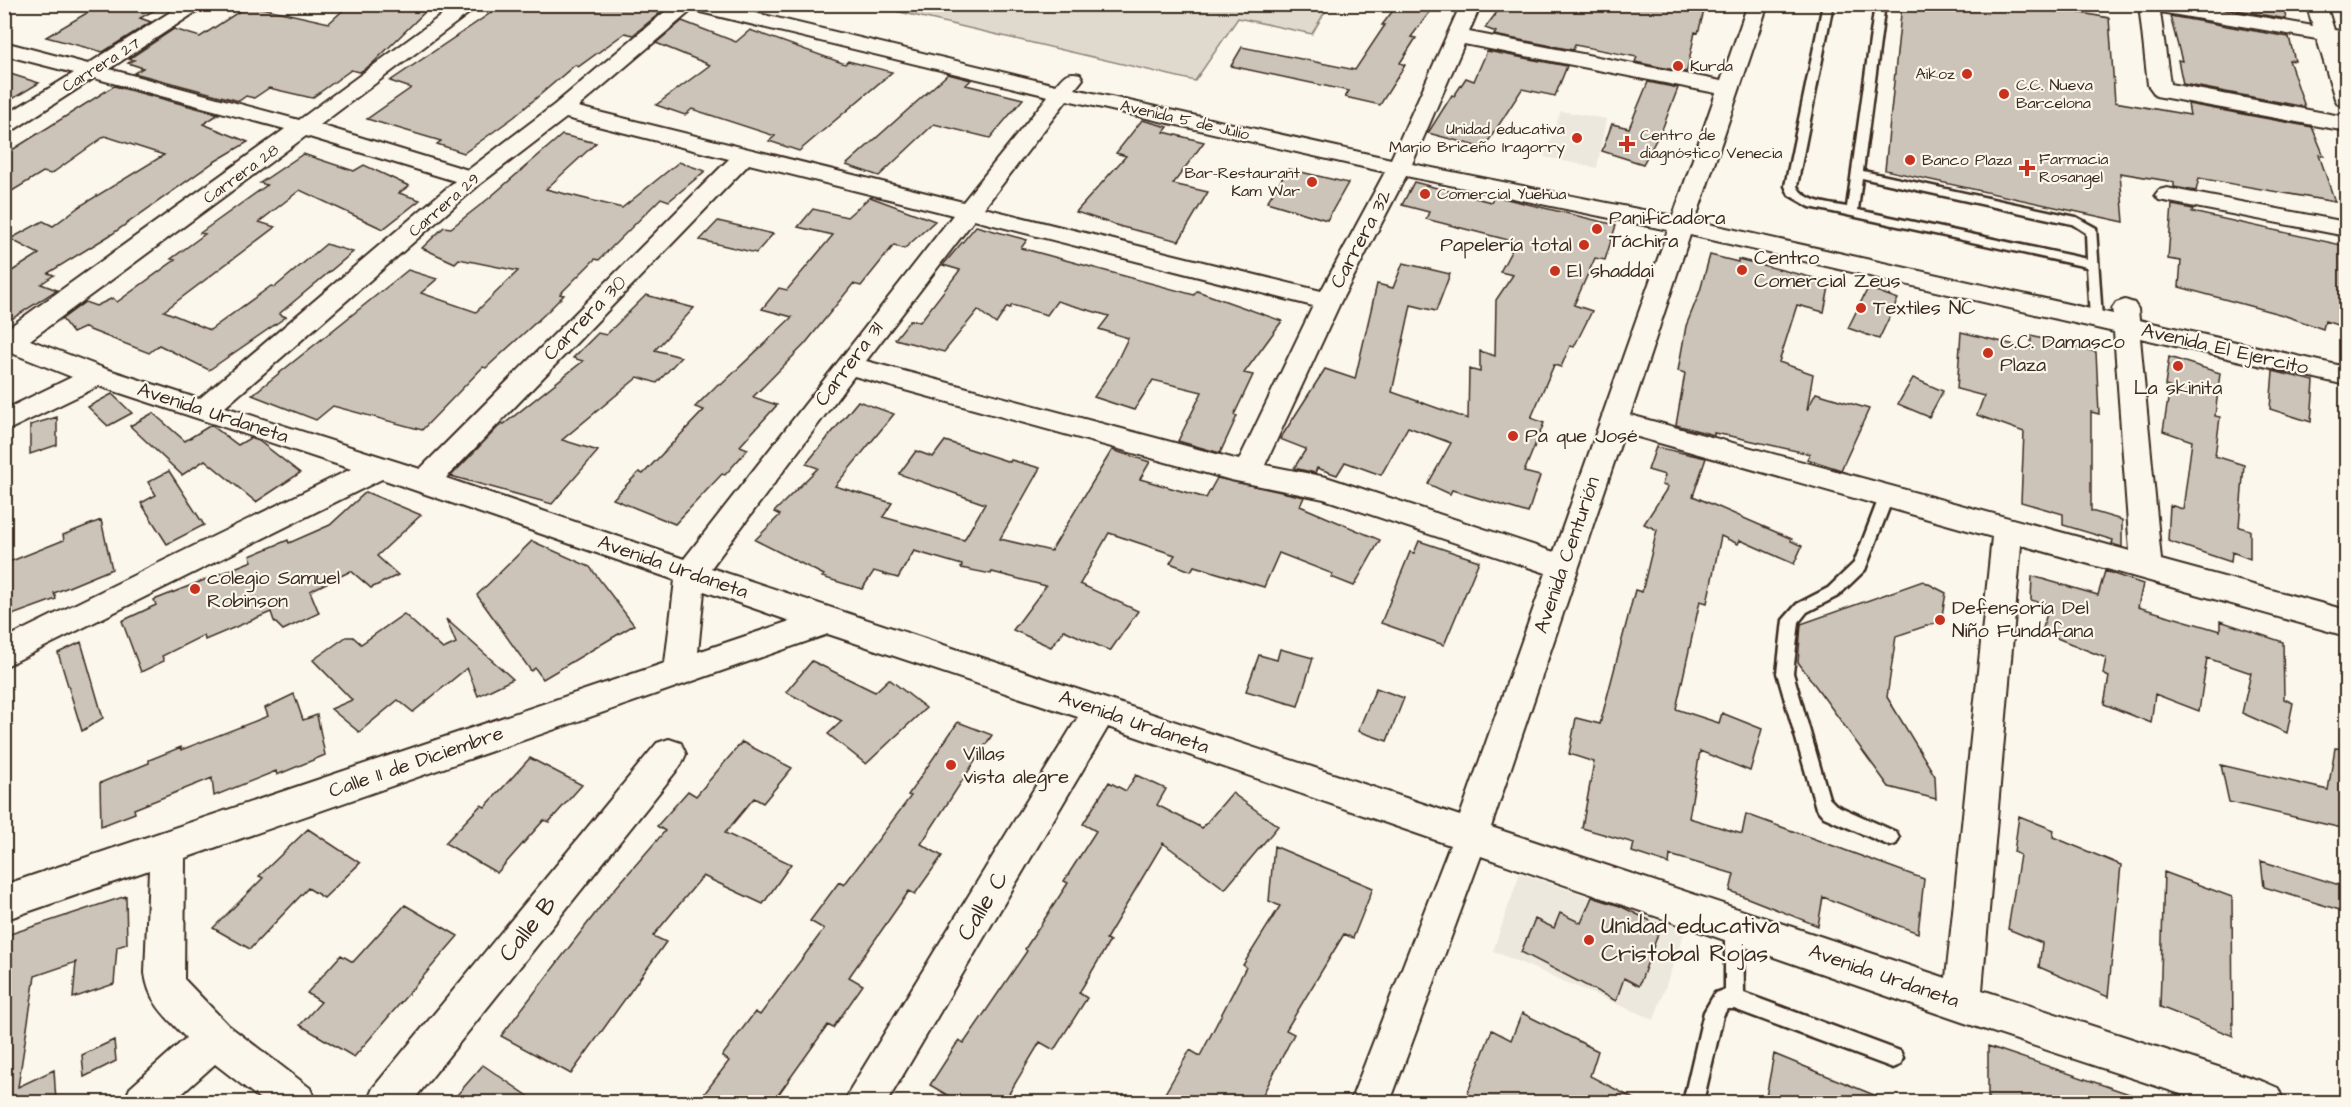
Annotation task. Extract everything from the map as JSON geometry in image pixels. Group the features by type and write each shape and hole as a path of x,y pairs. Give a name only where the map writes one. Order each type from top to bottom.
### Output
{"street":[{"name":"Carrera 27","path":"4,126 198,4"},
{"name":"Carrera 28","path":"7,341 305,128 471,4"},
{"name":"Avenida 5 de Julio","path":"689,4 785,20 1066,86 1402,160 1684,217"},
{"name":"Carrera 29","path":"205,409 472,179 562,110 689,4"},
{"name":"Avenida 5 de Julio","path":"751,4 785,20"},
{"name":"Carrera 32","path":"1247,473 1328,302 1402,160 1471,4"},
{"path":"2337,36 2149,4 2159,86 2164,91 2346,124"},
{"path":"2316,4 2337,36 2346,99"},
{"name":"Avenida Centurión","path":"1370,1102 1471,835 1728,89 1753,5"},
{"path":"1457,36 1728,89"},
{"path":"4,48 305,128 472,179"},
{"name":"Carrera 31","path":"691,573 848,365 1066,86"},
{"path":"562,110 746,154 966,212 1328,302"},
{"name":"Carrera 30","path":"425,482 746,154"},
{"path":"2167,195 2346,230"},
{"name":"Avenida El Ejercito","path":"1684,217 2126,316 2346,376"},
{"path":"2126,316 2145,566"},
{"name":"Avenida El Ejercito","path":"2126,316 2346,355"},
{"name":"Avenida Urdaneta","path":"7,341 98,376 425,482 828,621 1100,710 1962,1003 2264,1102"},
{"path":"848,365 1247,473 1334,490 1563,567"},
{"path":"4,422 98,376"},
{"path":"1613,420 2346,623"},
{"path":"4,654 378,468"},
{"path":"1962,1003 2008,529"},
{"path":"680,671 691,573"},
{"name":"Calle 11 de Diciembre","path":"4,903 828,621"},
{"name":"Calle C","path":"865,1102 1100,710"},
{"name":"Calle B","path":"387,1102 669,754"},
{"path":"167,848 166,988 214,1039 296,1102"},
{"path":"144,1102 214,1039"}],"lane":[{"path":"1828,4 1791,186 1793,192 1810,203 2093,264"},
{"path":"1852,212 1880,4"},
{"path":"1857,173 2076,221 2092,231 2095,309"},
{"path":"1887,495 1860,566 1833,592 1802,608 1791,620 1785,673 1822,802 1830,811 1890,838"},
{"path":"1734,925 1734,999"},
{"path":"1693,1102 1714,1012 1722,1000 1734,999 1893,1059"}],"shaded area":[{"path":"870,5 1329,5 1312,34 1238,18 1195,81"},
{"name":"Unidad educativa Mario Briceño Iragorry","path":"1561,111 1606,119 1597,168 1544,157"},
{"name":"Unidad educativa Cristobal Rojas","path":"1520,873 1685,930 1654,1020 1493,951"}],"building":[{"path":"102,4 166,4 140,18 151,22 103,52 46,37"},
{"path":"350,4 433,4 371,65 360,72 351,70 312,98 269,88 254,98 246,96 239,101 134,73 143,68 128,63 134,60 129,59 174,29 200,37 249,5 329,23"},
{"path":"504,4 636,4 660,13 633,35 625,33 578,67 575,65 514,117 464,153 437,144 441,141 367,119 411,88 390,81"},
{"path":"1398,4 1436,4 1411,37 1416,38 1400,63 1405,65 1380,105 1345,97 1349,91 1231,66 1242,47 1355,70 1385,25 1382,25"},
{"path":"1503,4 1706,4 1698,33 1695,32 1687,71 1684,72 1635,62 1637,57 1575,45 1573,50 1494,35 1496,32 1485,28"},
{"name":"C.C. Nueva Barcelona","path":"1902,4 2032,4 2109,18 2115,102 2190,115 2188,104 2312,127 2324,156 2319,155 2335,202 2199,178 2196,191 2174,187 2174,182 2120,173 2124,222 1885,170"},
{"path":"2203,4 2283,4 2286,19"},
{"path":"2170,16 2289,37 2295,61 2289,60 2305,107 2183,84 2178,60 2182,61"},
{"path":"682,21 736,42 750,30 845,64 848,61 892,72 799,151 769,141 775,136 692,109 685,115 656,105 710,65 656,43"},
{"path":"1487,51 1567,66 1555,96 1522,89 1484,148 1428,133 1452,95 1454,96 1466,78 1474,81"},
{"path":"4,72 39,83 4,104"},
{"path":"948,74 971,80 966,85 1023,99 990,138 934,124 879,176 846,165"},
{"path":"1648,82 1678,88 1663,127 1643,164 1602,151 1612,124 1629,128"},
{"path":"114,86 219,114 203,124 248,142 214,162 112,234 48,273 54,275 41,284 57,290 4,324 4,276 39,254 10,239 43,221 53,226 80,206 164,155 105,136 51,174 43,172 4,196 4,155"},
{"path":"1142,120 1168,127 1164,132 1204,142 1173,184 1208,192 1179,241 1122,227 1076,212 1126,156 1116,153"},
{"path":"562,135 596,143 546,189 622,208 679,162 705,171 669,201 661,198 599,260 595,259 560,294 564,295 546,313 486,368 483,367 422,430 333,406 316,420 252,395 408,270 437,279 421,293 476,312 518,271 459,259 455,263 422,248 444,227 451,228 488,199"},
{"path":"303,154 354,171 364,165 409,186 399,193 420,200 383,229 300,190 259,222 275,227 164,311 210,330 271,286 275,287 326,244 353,252 279,314 286,317 209,370 159,345 149,353 86,327 73,333 62,319 85,302 96,306 113,298 117,302 175,260 171,259 205,234 200,233 267,185 260,183"},
{"path":"1288,169 1348,183 1327,220 1267,202"},
{"path":"1414,182 1491,202 1494,196 1616,225 1605,260 1595,258 1574,305 1592,311 1574,347 1570,346 1561,367 1554,365 1531,418 1544,423 1524,472 1540,476 1528,513 1452,490 1450,494 1428,484 1451,443 1408,427 1381,475 1345,462 1337,475 1317,468 1315,473 1294,468 1306,449 1280,439 1325,369 1355,379 1377,284 1393,288 1403,263 1450,274 1436,311 1411,305 1392,392 1468,419 1469,369 1480,372 1480,351 1495,356 1496,300 1513,275 1500,272 1516,242 1426,219 1429,212 1402,205"},
{"path":"870,197 935,221 904,249 894,245 861,286 853,284 805,344 753,397 777,405 740,446 748,449 675,524 613,499 639,472 643,474 704,410 695,407 792,317 762,309 779,288 787,290 833,235 798,227 813,209 847,217"},
{"path":"2172,205 2193,209 2192,212 2346,246 2346,328 2325,321 2323,329 2283,315 2179,287 2181,261 2168,259"},
{"path":"718,221 773,234 756,253 700,240"},
{"path":"976,226 1027,240 1021,248 1194,295 1197,291 1282,321 1244,373 1253,375 1234,415 1237,416 1220,453 1178,441 1202,392 1153,380 1134,410 1094,397 1114,367 1128,338 1099,329 1109,316 1057,301 1047,315 1012,305 1010,308 1007,307 996,324 978,310 944,352 895,339 910,320 920,322 960,270 943,265"},
{"path":"1710,255 1738,262 1738,259 1830,282 1824,312 1797,305 1779,362 1813,374 1807,410 1816,393 1869,409 1841,470 1807,459 1810,454 1676,425 1685,373 1678,371 1686,326 1700,291"},
{"path":"1868,288 1898,299 1879,339 1848,328"},
{"path":"646,295 694,308 655,350 681,357 657,383 638,377 562,440 598,451 552,504 451,476 502,423 504,424 583,361 573,358 598,333 606,335"},
{"path":"1961,332 2031,349 2031,336 2096,352 2099,414 2091,412 2091,511 2122,520 2122,547 2112,544 2113,540 2063,525 2063,514 2021,502 2024,432 1977,415 1984,396 1957,389"},
{"path":"2169,357 2220,373 2215,416 2220,417 2215,456 2244,465 2239,527 2250,530 2250,559 2232,552 2231,562 2168,541 2170,505 2183,509 2192,441 2163,431 2170,387 2165,386"},
{"path":"2273,371 2314,381 2311,422 2270,409"},
{"path":"1913,378 1943,391 1929,417 1898,404"},
{"path":"112,394 132,413 108,426 88,407"},
{"path":"858,401 894,414 835,486 892,503 883,517 964,540 985,504 899,474 916,451 933,457 945,441 1010,462 1011,460 1040,468 1000,539 1051,551 1112,450 1150,462 1140,479 1206,498 1217,478 1304,497 1300,506 1380,540 1354,586 1331,577 1333,574 1279,553 1264,587 1194,566 1191,571 1170,563 1175,555 1109,533 1080,584 1138,611 1110,651 1064,630 1051,647 1013,630 1046,586 992,572 991,574 961,568 962,565 914,551 898,578 874,571 862,589 822,577 824,575 755,540 780,515 774,512 818,468 806,464"},
{"path":"153,413 185,441 211,425 238,445 250,438 259,441 300,473 256,502 205,460 182,475 130,426"},
{"path":"57,417 57,445 30,454 30,425"},
{"path":"1656,447 1706,458 1693,496 1792,539 1791,541 1802,546 1794,564 1740,540 1738,544 1721,536 1707,603 1700,601 1676,709 1719,723 1722,713 1762,729 1750,771 1700,751 1689,818 1742,834 1746,814 1924,879 1918,933 1823,897 1818,926 1730,891 1734,874 1670,855 1669,864 1632,852 1634,843 1582,828 1594,762 1569,754 1576,718 1600,724 1635,590 1642,592 1657,530 1644,524 1668,487 1662,485 1665,475 1648,470"},
{"path":"169,471 204,525 167,544 141,503 156,495 148,482"},
{"path":"366,492 421,515 377,556 398,575 371,588 351,571 310,591 319,613 283,630 274,621 271,612 205,640 204,635 162,656 164,661 141,672 122,621 156,605 154,600 252,561 250,556 288,540 289,543 330,525"},
{"path":"101,520 112,569 54,593 56,599 4,618 4,564 64,540 63,535"},
{"path":"532,541 590,567 634,625 543,679 535,668 531,671 477,595"},
{"path":"1419,541 1479,561 1444,645 1381,623 1410,552 1414,553"},
{"path":"2105,571 2143,584 2138,607 2220,631 2220,621 2283,642 2284,699 2293,703 2287,733 2242,713 2251,673 2207,658 2199,711 2155,694 2151,723 2104,704 2109,677 2103,674 2106,658 2042,632 2049,605 2031,600 2032,576 2098,595"},
{"path":"1923,581 1946,593 1941,621 1896,636 1887,697 1935,776 1936,799 1889,787 1798,662 1801,624"},
{"path":"404,614 443,649 456,643 446,619 513,679 478,696 467,668 413,712 398,700 359,732 331,709 352,700 313,660 346,637 353,637 361,644"},
{"path":"81,642 103,718 82,731 58,653"},
{"path":"1280,649 1313,658 1298,706 1246,691 1259,655 1277,660"},
{"path":"812,661 875,692 889,679 926,708 866,764 828,734 842,721 786,692"},
{"path":"1376,688 1404,698 1387,741 1358,731"},
{"path":"294,694 303,720 317,715 325,755 277,775 276,771 214,796 212,778 134,809 135,813 101,826 100,783 181,747 181,750 268,716 265,708"},
{"path":"958,722 992,735 921,844 942,856 915,894 909,891 849,977 863,985 833,1028 828,1025 773,1102 698,1102 729,1061 722,1056 755,1012 760,1015 824,929 810,921 839,882 844,885 911,796 908,795"},
{"path":"742,742 792,768 763,803 754,798 725,833 791,864 763,904 703,876 653,936 666,942 571,1074 501,1036 607,898 665,831 657,826 688,791 696,796"},
{"path":"2335,748 2346,749 2346,829 2229,802 2221,765 2328,790"},
{"path":"530,758 582,785 549,822 544,820 497,873 445,843 481,805 485,807"},
{"path":"1136,775 1166,789 1157,805 1202,828 1232,793 1278,826 1225,889 1163,843 1106,939 1110,941 1079,993 1087,998 1054,1050 1040,1042 1004,1102 959,1102 930,1085 959,1040 964,1043 1027,951 1025,949 1068,883 1064,881 1096,831 1083,824 1109,782 1126,791"},
{"path":"2019,816 2054,830 2053,837 2121,865 2108,997 2039,967 2042,943 2008,929 2020,855 2014,852"},
{"path":"308,829 360,863 324,898 308,888 250,949 213,928 263,878 259,876"},
{"path":"1274,846 1373,888 1353,938 1344,934 1286,1030 1294,1034 1259,1102 1160,1102 1190,1050 1200,1056 1246,967 1243,965 1280,906 1269,901"},
{"path":"2261,861 2346,887 2346,912 2264,887"},
{"path":"2164,872 2232,897 2233,1036 2160,1007"},
{"path":"126,896 127,944 117,947 114,984 73,998 76,962 35,976 18,1087 54,1070 56,1102 4,1102 4,1093 9,1091 4,1091 4,936"},
{"path":"1592,897 1620,906 1661,926 1639,986 1624,978 1616,1001 1521,952 1535,919 1554,928 1560,913 1581,923"},
{"path":"405,905 458,936 354,1057 300,1025 321,1002 307,993 341,955 353,962"},
{"path":"1522,1013 1598,1051 1590,1076 1640,1102 1464,1102 1492,1030 1511,1040"},
{"path":"114,1040 116,1061 84,1077 82,1055"},
{"path":"1988,1046 2144,1099 2143,1102 1988,1102"},
{"path":"1774,1054 1891,1102 1765,1102"},
{"path":"483,1065 537,1102 451,1102"}],"place":[{"name":"Kurda","path":"1678,66"},
{"name":"Aikoz","path":"1967,74"},
{"name":"C.C. Nueva Barcelona","path":"2004,94"},
{"name":"Unidad educativa Mario Briceño Iragorry","path":"1577,138"},
{"name":"Centro de diagnóstico Venecia","path":"1627,144"},
{"name":"Banco Plaza","path":"1910,160"},
{"name":"Farmacia Rosangel","path":"2027,168"},
{"name":"Bar-Restaurant Kam War","path":"1312,182"},
{"name":"Comercial Yuehua","path":"1425,194"},
{"name":"Panificadora Táchira","path":"1597,229"},
{"name":"Papelería total","path":"1584,245"},
{"name":"Centro Comercial Zeus","path":"1742,270"},
{"name":"El shaddai","path":"1555,271"},
{"name":"Textiles NC","path":"1861,308"},
{"name":"C.C. Damasco Plaza","path":"1988,353"},
{"name":"La skinita","path":"2178,366"},
{"name":"Pa que José","path":"1513,436"},
{"name":"colegio Samuel Robinson","path":"195,589"},
{"name":"Defensoría Del Niño Fundafana","path":"1940,620"},
{"name":"Villas vista alegre","path":"951,765"},
{"name":"Unidad educativa Cristobal Rojas","path":"1589,940"}]}
